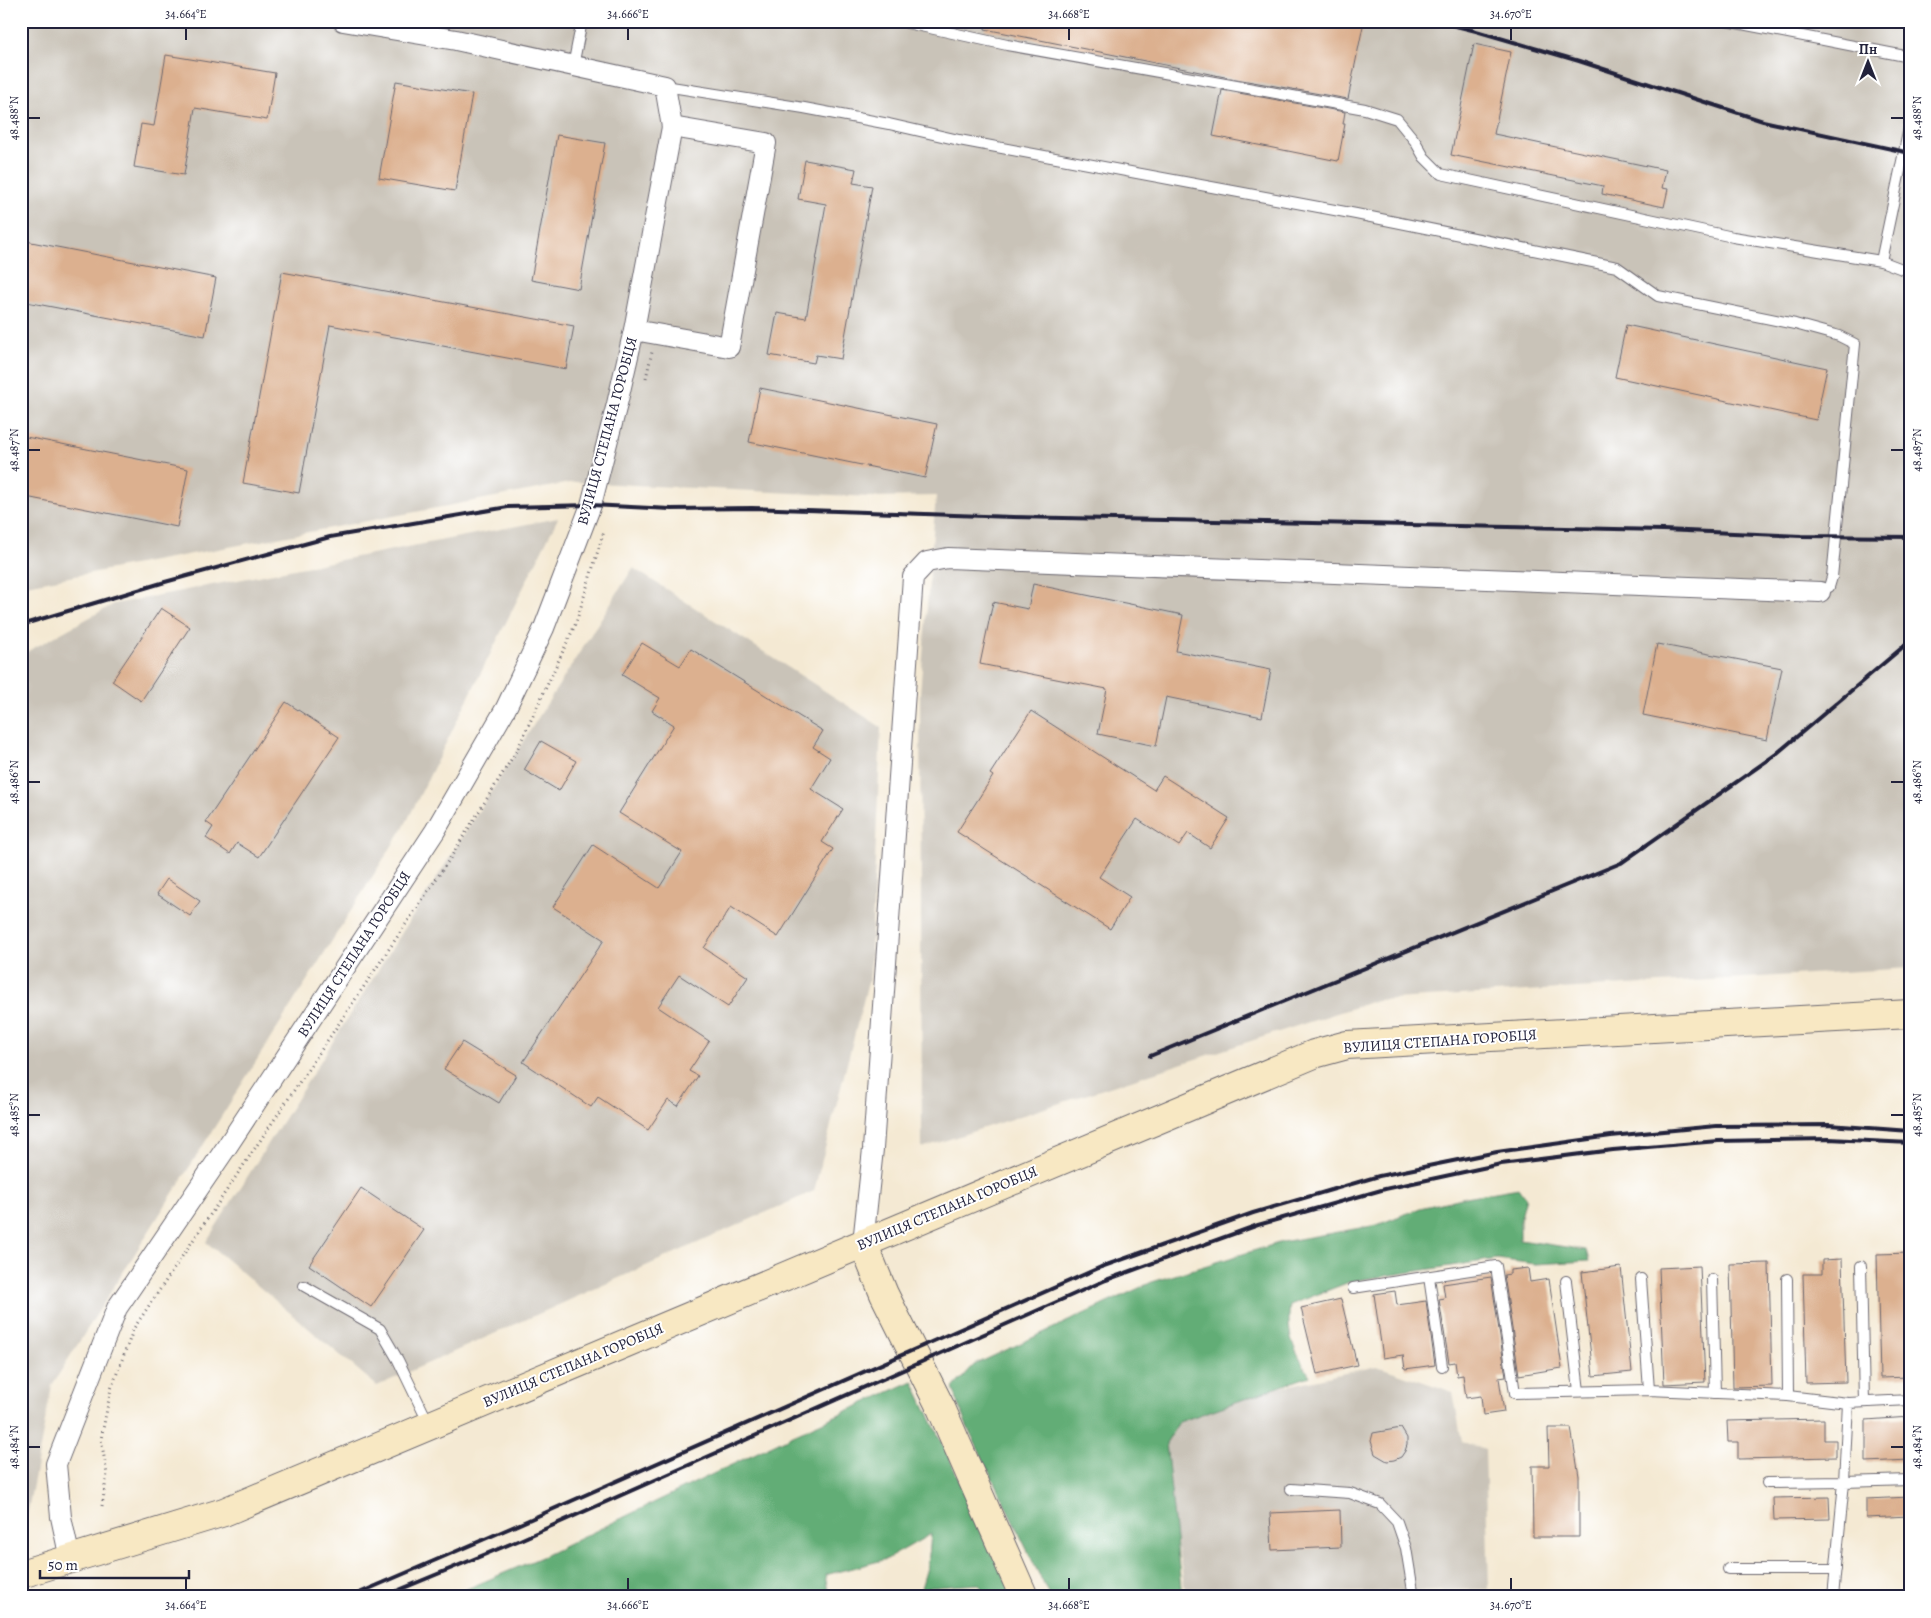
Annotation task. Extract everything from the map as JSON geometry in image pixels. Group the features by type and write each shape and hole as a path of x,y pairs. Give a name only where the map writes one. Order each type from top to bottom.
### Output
{"main road":[{"name":"ВУЛИЦЯ СТЕПАНА ГОРОБЦЯ","path":"21,1574 224,1512 1314,1054 1347,1044 1910,1014"},
{"path":"863,1243 884,1294 941,1408 1024,1597"}],"street":[{"path":"343,21 456,40 665,86 672,127"},
{"name":"ВУЛИЦЯ СТЕПАНА ГОРОБЦЯ","path":"70,1559 61,1517 56,1464 117,1308 237,1131 435,831 506,708 544,628 591,505 634,330 672,127 766,143 729,347 634,330"},
{"path":"863,1243 873,1149 913,578 927,562 948,558 1820,592"}],"lane":[{"path":"573,66 582,21"},
{"path":"907,21 907,23 1008,45 1365,109 1397,119 1415,141 1424,157 1441,174 1733,237 1881,261 1910,272"},
{"path":"1726,21 1910,57"},
{"path":"665,86 804,108 889,124 959,140 1356,214 1617,267 1658,296 1795,324 1839,336 1855,344 1832,577 1828,587 1820,592"},
{"path":"1881,261 1910,124"},
{"path":"1353,1288 1496,1266 1514,1393 1649,1390 1788,1396 1848,1403 1910,1400"},
{"path":"1860,1266 1864,1402"},
{"path":"1429,1277 1442,1366"},
{"path":"1641,1279 1649,1390"},
{"path":"1712,1279 1715,1393"},
{"path":"1787,1279 1788,1396"},
{"path":"1566,1281 1578,1391"},
{"path":"304,1286 380,1329 398,1360 429,1425"},
{"path":"1833,1597 1844,1482 1848,1403"},
{"path":"1767,1483 1910,1480"},
{"path":"1291,1489 1350,1493 1380,1504 1397,1522 1406,1548 1414,1597"},
{"path":"1728,1569 1836,1569"}],"path":[{"path":"102,1506 107,1474"}],"shaded area":[{"path":"21,21 1910,21 1910,968 1377,1000 922,1148 920,693 936,496 871,497 575,482 21,586"},
{"path":"558,518 405,825 52,1385 21,1547 21,655 114,604"},
{"path":"633,568 881,727 870,975 814,1191 377,1386 206,1242"},
{"path":"1377,1366 1453,1392 1462,1442 1485,1449 1489,1589 1186,1596 1156,1415"}],"green space":[{"path":"1519,1188 1526,1198 1520,1221 1520,1240 1586,1250 1589,1261 1535,1264 1497,1259 1352,1281 1290,1305 1289,1326 1292,1342 1310,1376 1179,1422 1166,1443 1182,1597 1050,1597 966,1424 953,1388 974,1365 1152,1282 1282,1242 1377,1225 1420,1208 1466,1197"},
{"path":"913,1381 1014,1597 987,1597 979,1584 921,1588 928,1564 931,1534 887,1559 825,1575 829,1597 448,1597 544,1556 793,1435"}],"building":[{"path":"985,21 1364,21 1348,99 1225,77 985,29"},
{"path":"1474,44 1511,52 1494,134 1666,170 1662,188 1668,189 1664,207 1602,194 1603,186 1451,155"},
{"path":"166,55 275,73 267,120 195,108 184,175 134,167 141,124 154,126"},
{"path":"396,81 472,94 455,191 379,178"},
{"path":"1222,90 1345,112 1343,124 1345,124 1338,161 1213,136"},
{"path":"557,135 605,143 579,289 531,280"},
{"path":"805,160 856,169 853,183 872,186 841,359 816,355 814,363 769,355 777,313 806,318 826,204 798,199"},
{"path":"21,240 216,278 205,336 21,301"},
{"path":"282,272 574,326 566,369 330,325 299,493 243,483"},
{"path":"1626,325 1827,368 1816,420 1615,377"},
{"path":"760,388 937,424 925,478 749,442"},
{"path":"21,436 188,469 177,527 21,496"},
{"path":"1033,584 1183,615 1176,651 1271,670 1262,717 1166,697 1156,746 1098,734 1107,689 980,664 993,602 1028,609"},
{"path":"161,608 190,627 141,701 112,681"},
{"path":"642,643 680,666 691,649 823,731 813,747 830,758 811,789 843,809 822,842 833,849 778,937 731,907 704,948 748,977 728,1007 679,975 658,1007 709,1041 689,1071 698,1076 678,1106 668,1100 648,1130 598,1097 591,1107 523,1062 604,940 553,907 593,845 659,888 682,852 619,813 674,725 652,711 660,698 622,675"},
{"path":"1657,644 1782,668 1767,740 1643,715"},
{"path":"286,702 339,737 259,857 237,843 230,854 206,838 213,827 206,822"},
{"path":"1031,711 1154,790 1163,776 1229,818 1210,848 1188,833 1179,846 1137,819 1099,877 1130,897 1110,929 957,832 993,776 990,774"},
{"path":"541,741 576,761 559,791 524,770"},
{"path":"167,879 200,901 190,916 157,894"},
{"path":"462,1042 516,1075 499,1103 444,1069"},
{"path":"361,1188 424,1230 371,1307 309,1265"},
{"path":"1910,1253 1910,1377 1880,1378 1877,1254"},
{"path":"1842,1259 1846,1382 1806,1383 1803,1274 1822,1274 1822,1260"},
{"path":"1769,1263 1772,1386 1733,1387 1730,1264"},
{"path":"1700,1266 1705,1382 1664,1384 1659,1268"},
{"path":"1621,1267 1632,1372 1593,1376 1582,1272"},
{"path":"1528,1268 1530,1282 1549,1279 1562,1368 1519,1375 1504,1275 1510,1274 1510,1270"},
{"path":"1491,1277 1506,1377 1499,1378 1504,1412 1483,1415 1481,1396 1466,1398 1463,1375 1457,1376 1455,1362 1449,1363 1439,1299 1445,1298 1443,1284"},
{"path":"1395,1291 1397,1305 1426,1301 1435,1365 1405,1369 1403,1355 1383,1358 1374,1294"},
{"path":"1341,1299 1357,1365 1317,1374 1301,1308"},
{"path":"1910,1417 1910,1460 1866,1462 1866,1420"},
{"path":"1824,1419 1824,1440 1836,1440 1836,1457 1738,1459 1738,1442 1728,1442 1727,1421"},
{"path":"1401,1428 1407,1438 1407,1445 1401,1457 1387,1461 1375,1454 1371,1441 1373,1433"},
{"path":"1548,1428 1571,1428 1579,1476 1579,1537 1533,1537 1532,1466 1549,1466"},
{"path":"1829,1497 1830,1519 1774,1520 1773,1498"},
{"path":"1910,1497 1910,1516 1866,1518 1866,1499"},
{"path":"1340,1510 1341,1547 1272,1550 1270,1513"}],"railway":[{"path":"1436,21 1579,61 1763,121 1910,153"},
{"path":"21,625 165,582 330,537 508,507 591,505 671,509 752,508 1013,517 1910,537"},
{"path":"1150,1056 1621,863 1775,755 1910,641"},
{"path":"350,1597 1101,1267 1253,1213 1379,1176 1497,1152 1611,1136 1716,1126 1829,1125 1910,1131"},
{"path":"382,1597 520,1540 1106,1280 1258,1225 1385,1189 1501,1164 1613,1150 1718,1141 1829,1139 1910,1143"}]}
